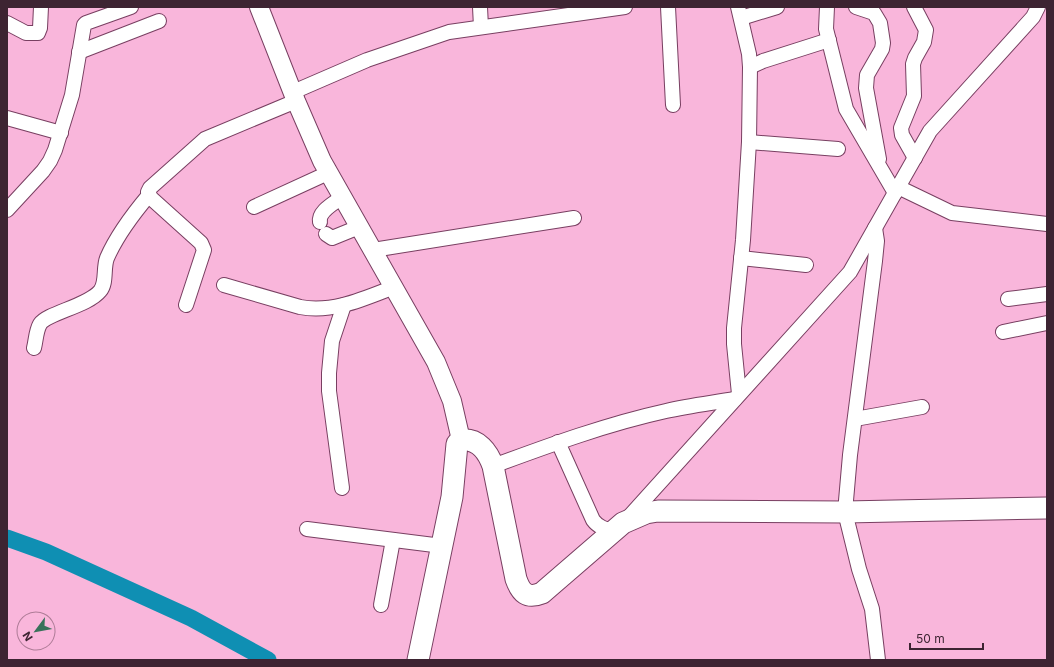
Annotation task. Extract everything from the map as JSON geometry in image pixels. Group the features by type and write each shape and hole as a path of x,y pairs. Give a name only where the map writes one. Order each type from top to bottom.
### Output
{"highway":[{"path":"418,660 452,497 457,444 461,440 470,440 481,446 491,458 494,466 516,579 523,593 529,596 536,596 542,593 618,527 646,513 658,511 845,512 1047,508"}],"main road":[{"path":"259,7 294,97 322,161 394,287 402,305 436,362 452,401 461,440"}],"street":[{"path":"7,23 26,33 38,33 40,28 41,7"},
{"path":"10,203 43,171 50,161 72,96 84,25 131,7"},
{"path":"480,7 481,27"},
{"path":"34,348 39,326 42,320 91,298 102,289 104,284 106,261 111,250 120,232 149,195 150,188 205,139 294,97 367,60 449,32 585,10 625,7"},
{"path":"668,7 673,105"},
{"path":"737,397 734,344 749,142 750,67 749,54 739,13 777,7"},
{"path":"827,7 826,29 846,109 881,170 896,190 952,213 1047,224"},
{"path":"856,7 874,13 880,23 882,50 867,74 866,88 881,170"},
{"path":"914,7 926,30 924,42 913,64 914,96 901,128 902,135 915,158"},
{"path":"558,442 593,520 601,528 618,527 850,272 930,131 1035,12 1047,18"},
{"path":"79,52 159,21"},
{"path":"750,67 763,61 829,40"},
{"path":"7,118 60,133"},
{"path":"749,142 838,149"},
{"path":"254,207 328,172"},
{"path":"149,195 203,246 204,250 186,305"},
{"path":"342,197 321,214 319,218 323,228 332,238 359,227"},
{"path":"373,250 574,218"},
{"path":"875,228 877,241 876,261 850,455 845,512 859,569 872,609 878,660"},
{"path":"741,258 806,265"},
{"path":"224,285 306,308 330,308 344,305 394,287"},
{"path":"1008,300 1047,294"},
{"path":"342,488 329,391 329,373 332,340 344,305"},
{"path":"1003,332 1047,323"},
{"path":"494,466 558,442 622,422 666,411 737,397"},
{"path":"855,419 922,408"},
{"path":"307,529 442,546"},
{"path":"381,605 393,540"}],"waterway":[{"path":"7,538 46,552 191,618 268,660"}]}
